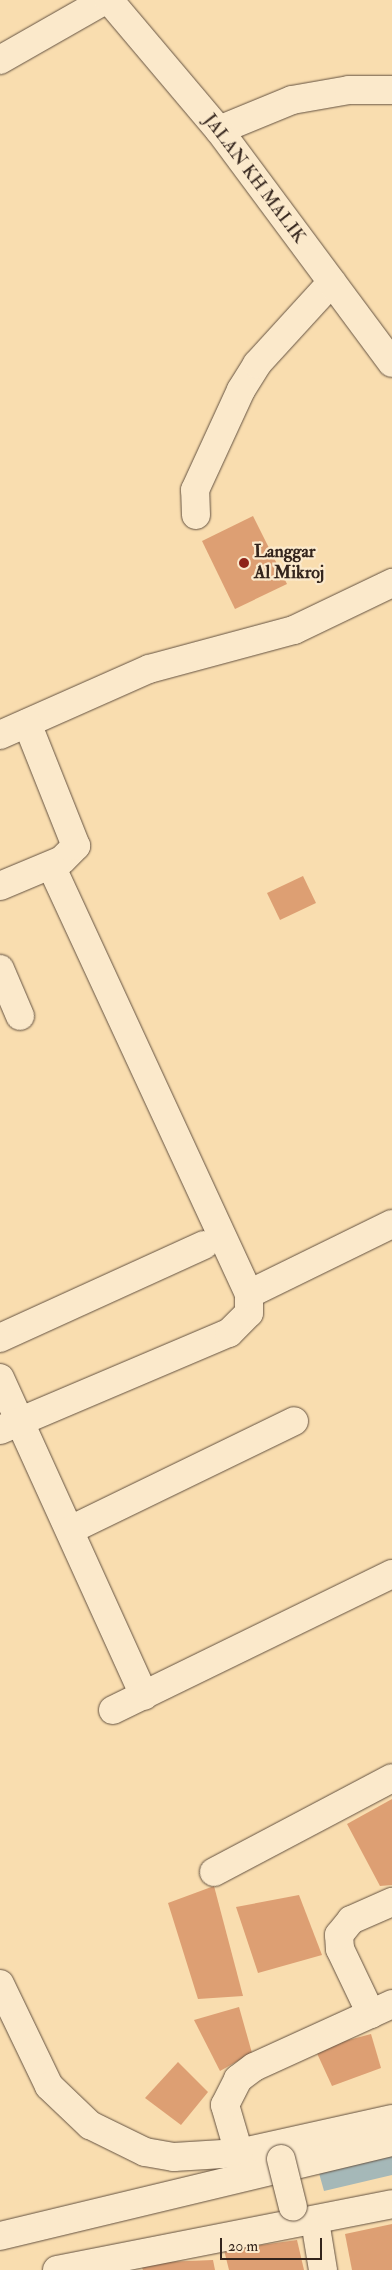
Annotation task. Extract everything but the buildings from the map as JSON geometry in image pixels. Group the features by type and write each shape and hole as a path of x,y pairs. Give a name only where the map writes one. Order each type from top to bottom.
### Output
{"street":[{"path":"0,60 105,0"},
{"name":"JALAN KH MALIK","path":"109,0 219,130 392,363"},
{"path":"219,130 292,100 350,90 392,90"},
{"path":"196,515 195,490 241,390 257,364 332,282"},
{"path":"0,735 149,669 294,630 392,583"},
{"path":"0,886 70,856 76,846 27,723"},
{"path":"10,1426 229,1334 249,1313 249,1294 51,865"},
{"path":"0,969 20,1016"},
{"path":"249,1294 392,1224"},
{"path":"0,1338 204,1245"},
{"path":"0,1378 10,1426 70,1530 144,1696"},
{"path":"70,1530 294,1421"},
{"path":"113,1710 392,1574"},
{"path":"214,1872 392,1778"},
{"path":"239,2153 225,2106 238,2079 254,2067 382,2009 340,1949 339,1935 351,1920 392,1902"},
{"path":"0,1984 49,2086 90,2125 118,2142 174,2157 279,2151 392,2119"},
{"path":"0,2236 392,2142"},
{"path":"279,2151 302,2218 323,2270"},
{"path":"57,2270 302,2218 392,2204"}],"shaded area":[{"path":"392,2113 392,2175 324,2191 308,2134"}],"place":[{"name":"Langgar Al Mikroj","path":"244,563"}]}
